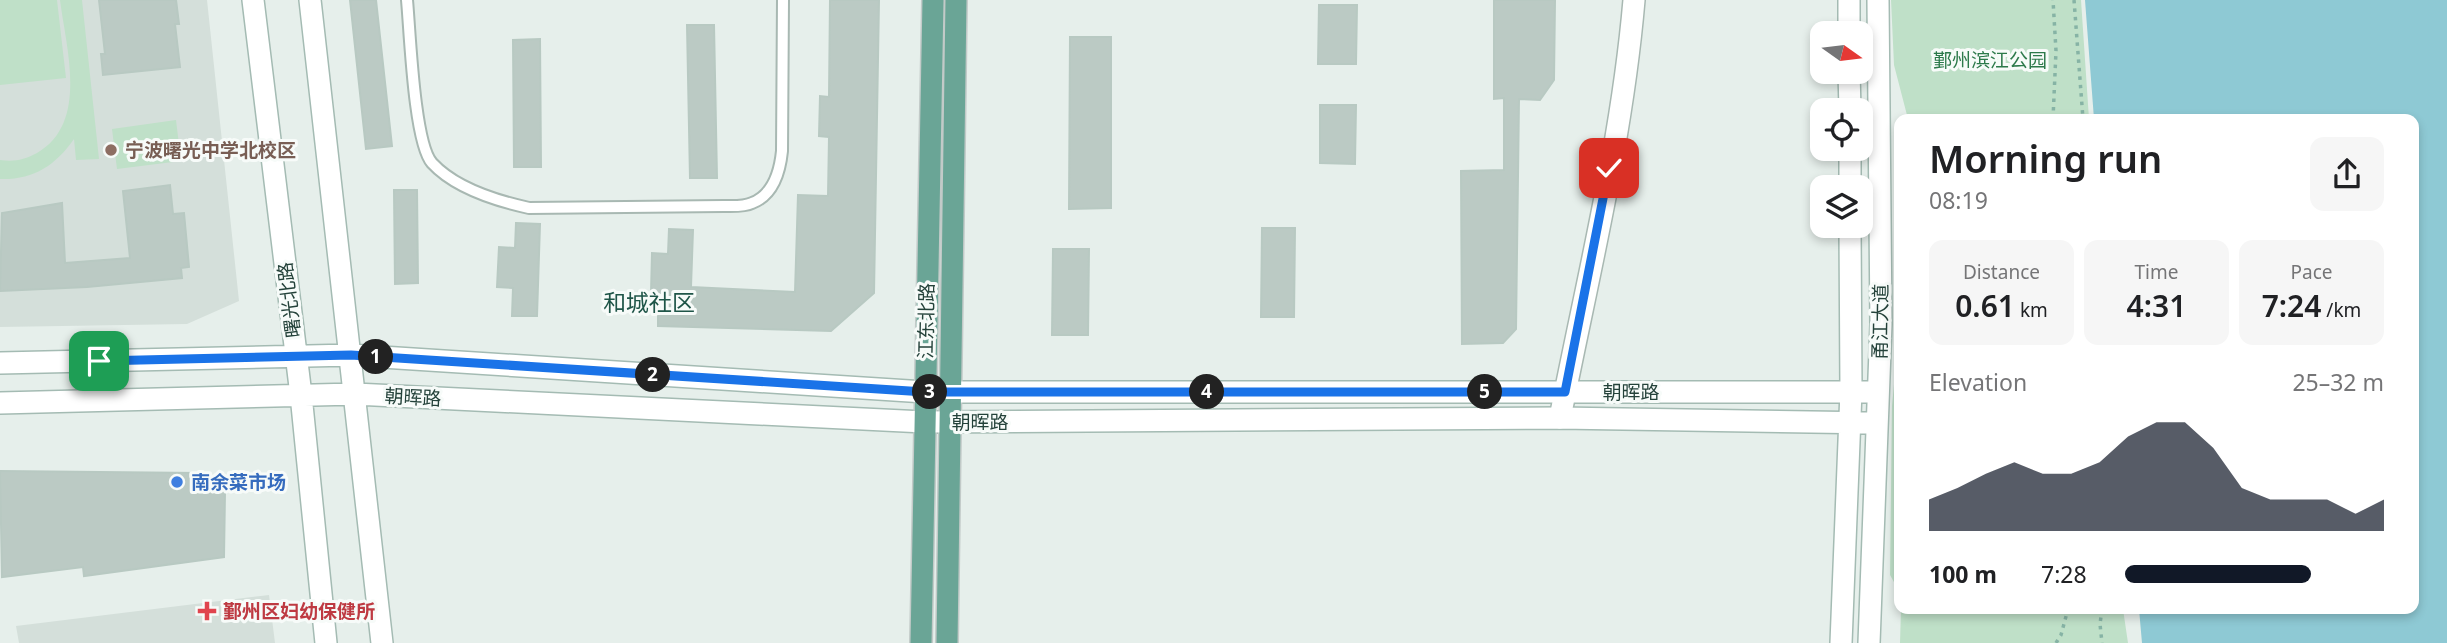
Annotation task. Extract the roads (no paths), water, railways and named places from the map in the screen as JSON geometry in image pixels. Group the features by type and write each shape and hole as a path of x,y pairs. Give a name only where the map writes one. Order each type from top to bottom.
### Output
{"main road":[{"name":"曙光北路","path":"253,0 301,395 326,643"},
{"path":"310,0 382,643"},
{"name":"江东北路","path":"921,643 933,0"},
{"name":"江东北路","path":"947,643 956,0"},
{"path":"1560,418 1611,155 1634,0"},
{"path":"1849,0 1849,21"},
{"name":"甬江大道","path":"1869,643 1881,324 1878,0"},
{"name":"甬江大道","path":"1841,643 1851,391 1850,238"},
{"name":"朝晖路","path":"0,363 351,355 950,393 1878,392"},
{"name":"朝晖路","path":"0,403 355,394 925,422 1560,418 1877,424"}],"lane":[{"path":"407,0 419,127 431,162 466,187 502,202 542,208 752,204 770,190 780,168 782,151 783,0"}],"water":[{"path":"2085,0 2447,0 2447,643 2142,643 2139,614 2419,614 2419,114 2094,114"}],"place":[{"name":"宁波曙光中学北校区","path":"111,150"},
{"name":"南余菜市场","path":"177,482"},
{"name":"鄞州区妇幼保健所","path":"207,611"}],"district":[{"name":"和城社区","path":"649,303"}],"park label":[{"name":"鄞州滨江公园","path":"1990,60"}]}
